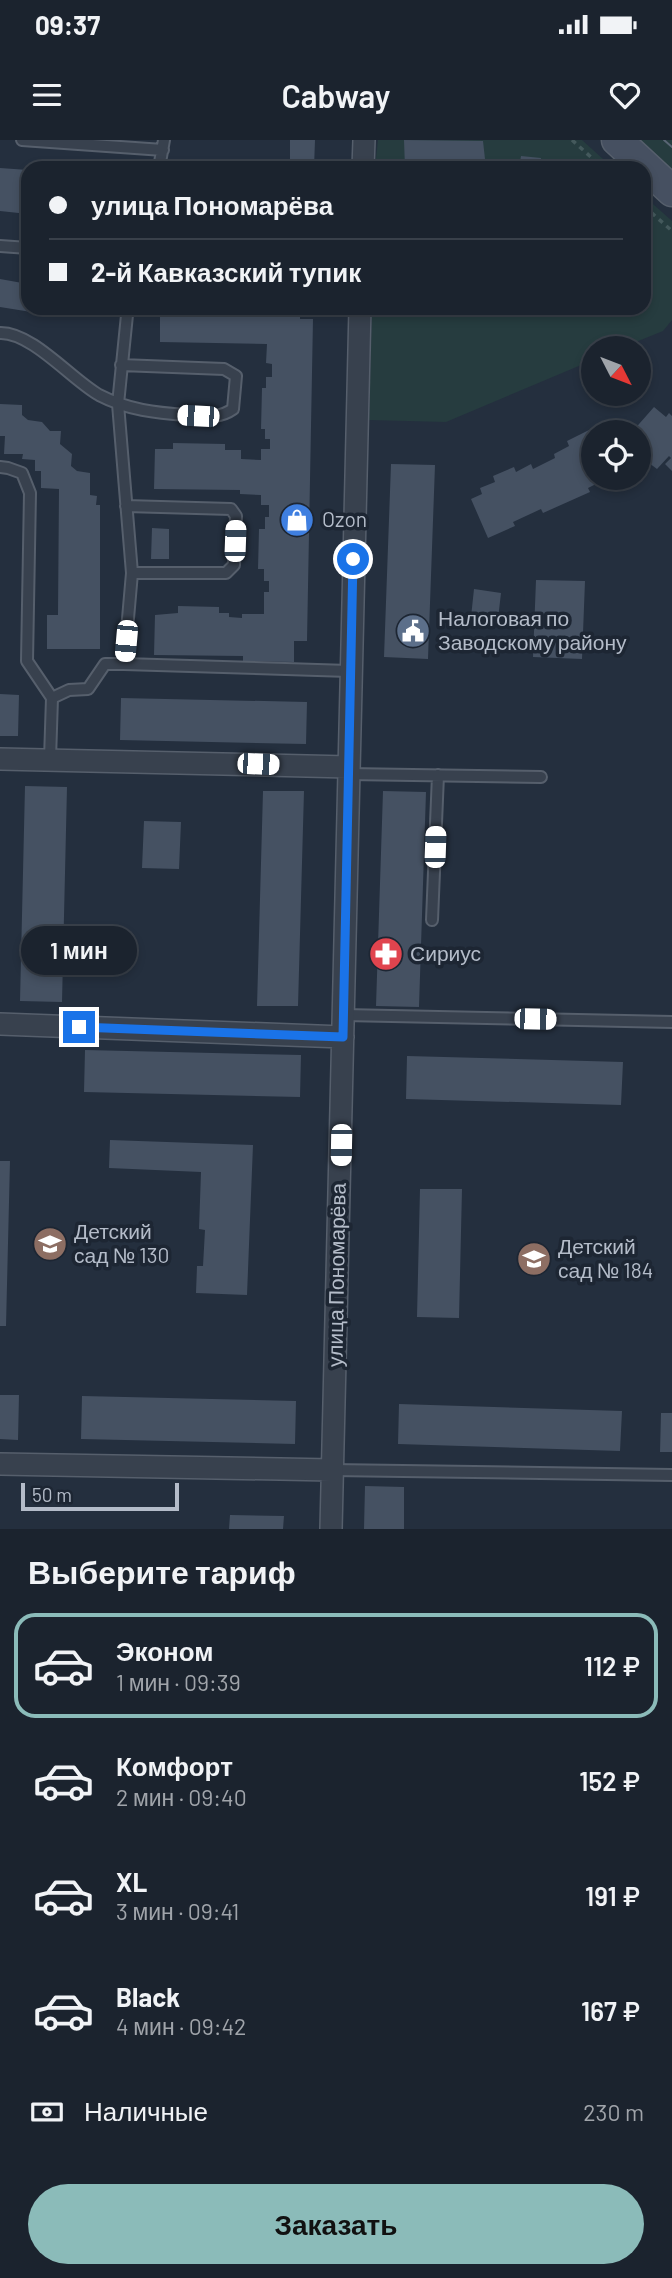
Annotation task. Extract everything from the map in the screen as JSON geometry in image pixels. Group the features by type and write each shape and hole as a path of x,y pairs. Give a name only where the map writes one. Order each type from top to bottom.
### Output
{"main road":[{"path":"617,140 640,161"},
{"path":"651,172 672,191"}],"street":[{"path":"363,161 364,140"},
{"name":"улица Пономарёва","path":"331,1529 359,315"},
{"path":"0,759 50,758 349,770"},
{"path":"0,1024 343,1037"},
{"path":"0,1464 332,1470"}],"lane":[{"path":"22,140 164,145"},
{"path":"0,246 21,248"},
{"path":"124,664 132,573 118,404 127,315"},
{"path":"0,333 35,346 96,393 118,404 150,413 222,417 233,409 236,376 224,369 121,365"},
{"path":"0,467 22,474 30,493 27,660 52,698 50,758"},
{"path":"126,506 231,509 236,516 234,565 226,573 132,573"},
{"path":"52,698 69,690 88,689 105,664 349,671"},
{"path":"349,770 541,777"},
{"path":"432,920 438,775"},
{"path":"344,1015 672,1022"},
{"path":"332,1470 672,1475"}],"path":[{"path":"572,140 595,161"},
{"path":"651,212 672,231"}],"green space":[{"path":"378,140 582,140 605,161 376,161"},
{"path":"640,140 672,140 672,169"},
{"path":"651,202 672,221 672,320 663,331 651,336 581,336 581,365 446,422 369,420 372,315 651,315"}],"building":[{"path":"290,140 315,140 314,161 290,161"},
{"path":"404,140 483,141 485,161 405,161"},
{"path":"521,156 541,158 541,161 520,161"},
{"path":"0,168 21,170 21,213 0,211"},
{"path":"0,279 21,283 21,310 0,307"},
{"path":"160,315 300,315 300,319 313,319 307,641 294,641 294,662 243,661 243,656 154,655 155,615 178,613 178,606 219,607 219,613 229,613 229,617 242,618 242,614 264,614 264,592 269,592 269,581 264,581 264,569 258,569 259,529 265,529 265,517 269,517 269,505 261,505 261,495 240,494 240,490 154,489 155,449 173,449 173,443 225,444 225,450 241,450 241,459 261,460 261,449 270,449 270,439 265,439 265,429 261,429 262,388 266,388 266,377 272,377 272,364 266,363 267,344 160,342"},
{"path":"0,404 22,405 22,415 28,420 42,422 50,431 61,431 60,444 72,454 71,466 77,471 90,473 90,495 97,496 96,505 100,505 100,649 47,649 47,615 58,615 59,489 41,488 41,471 35,471 35,460 22,459 23,454 4,454 5,436 0,436"},
{"path":"654,407 666,417 669,413 672,416 672,471 665,464 671,458 669,456 657,469 651,464 651,420 643,420"},
{"path":"581,434 581,490 590,492 543,513 541,509 513,522 515,526 488,538 471,499 482,494 480,488 495,482 493,476 514,467 516,472 531,464 533,469 555,458 554,454 569,446 567,441"},
{"path":"391,464 435,465 428,659 384,657"},
{"path":"152,528 169,529 169,559 151,559"},
{"path":"536,580 585,581 582,659 533,657"},
{"path":"474,589 501,593 498,619 471,617"},
{"path":"0,694 19,695 18,736 0,736"},
{"path":"121,698 307,702 306,744 120,740"},
{"path":"25,786 67,787 62,1002 20,1001"},
{"path":"263,791 304,791 298,1006 257,1006"},
{"path":"383,791 426,792 419,1007 376,1006"},
{"path":"144,821 181,822 179,869 142,868"},
{"path":"85,1050 301,1055 300,1097 84,1092"},
{"path":"407,1056 623,1062 621,1105 406,1099"},
{"path":"110,1140 253,1145 247,1295 196,1293 197,1266 203,1266 205,1230 199,1229 201,1172 109,1168"},
{"path":"0,1161 10,1161 6,1326 0,1326"},
{"path":"420,1189 462,1189 459,1318 417,1317"},
{"path":"0,1395 19,1395 18,1440 0,1439"},
{"path":"82,1396 296,1401 295,1444 81,1439"},
{"path":"399,1404 622,1411 620,1451 398,1444"},
{"path":"661,1413 672,1413 672,1452 660,1452"},
{"path":"365,1486 404,1487 404,1529 364,1529"},
{"path":"230,1515 284,1516 283,1529 229,1529"}],"tram line":[{"path":"664,140 672,147"}],"place":[{"name":"Ozon","path":"297,520"},
{"name":"Налоговая по Заводскому району","path":"413,631"},
{"name":"Сириус","path":"386,954"},
{"name":"Детский сад № 130","path":"50,1244"},
{"name":"Детский сад № 184","path":"534,1259"}],"route":[{"path":"79,1027 343,1037 353,559"}]}
